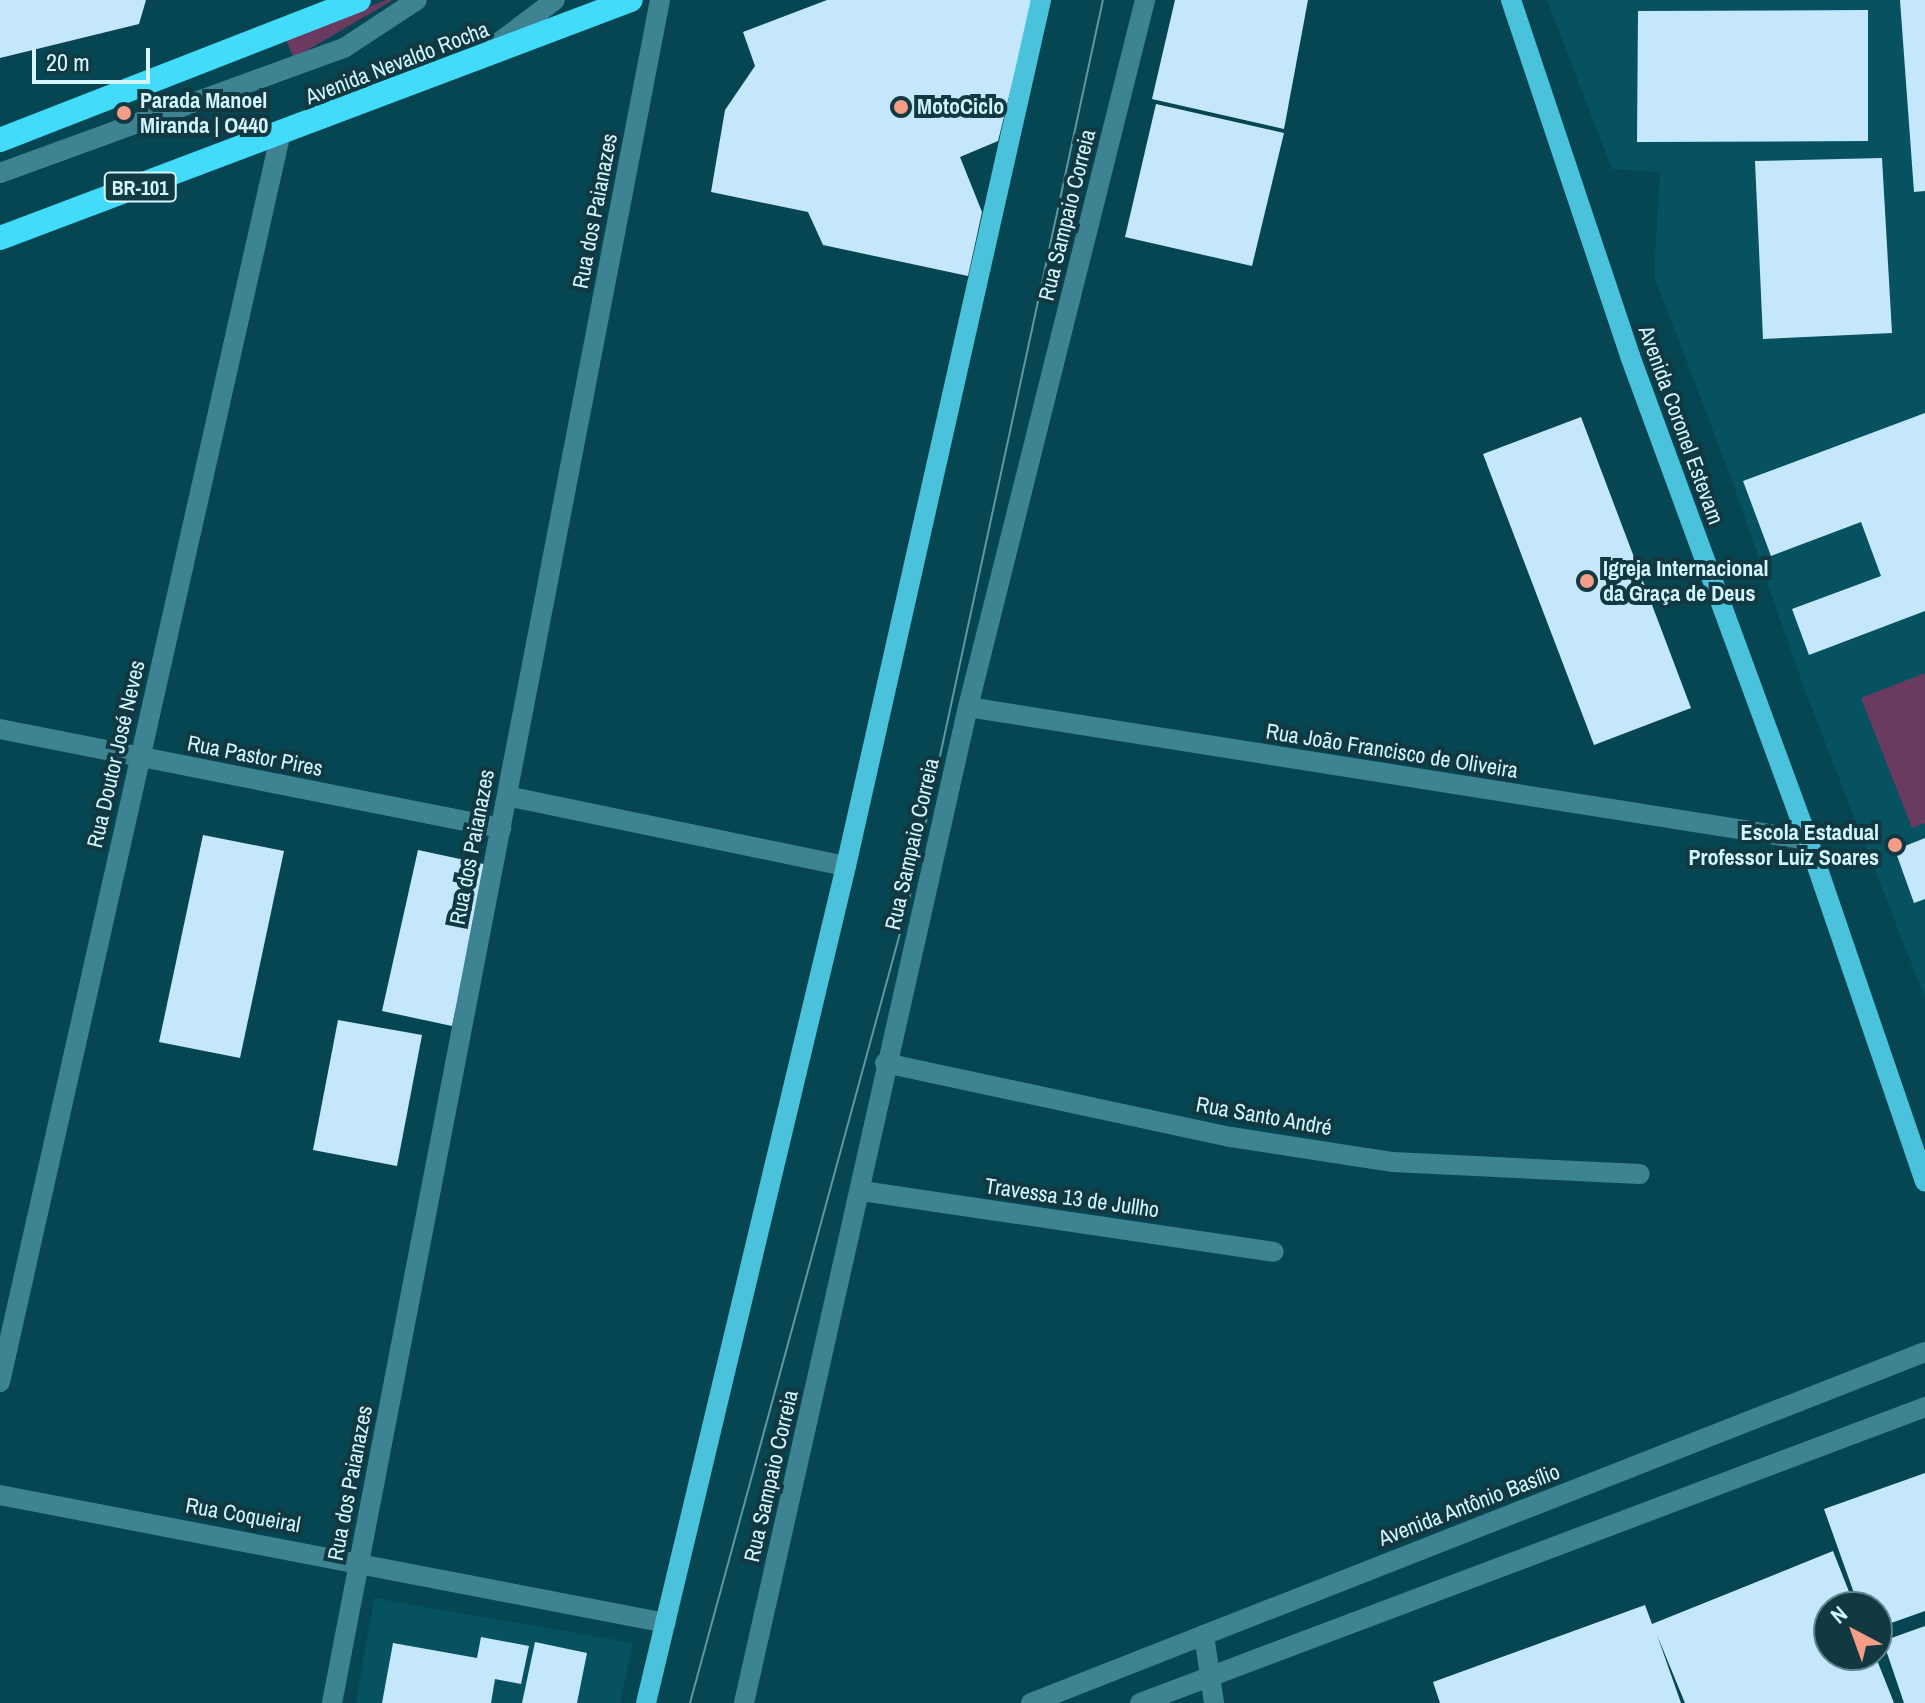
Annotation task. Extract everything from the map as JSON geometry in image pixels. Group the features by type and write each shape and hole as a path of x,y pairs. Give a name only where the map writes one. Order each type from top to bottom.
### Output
{"highway":[{"path":"0,140 359,0"},
{"name":"Avenida Nevaldo Rocha","path":"0,238 280,136 631,0"}],"main road":[{"path":"646,1703 846,866 1041,0"},
{"name":"Avenida Coronel Estevam","path":"1511,0 1630,356 1808,840 1925,1182"}],"street":[{"path":"0,173 344,48 417,0"},
{"path":"479,59 555,0"},
{"name":"Rua dos Paianazes","path":"332,1703 660,0"},
{"name":"Rua Sampaio Correia","path":"744,1703 862,1191 885,1063 968,707 1145,0"},
{"name":"Rua Doutor José Neves","path":"0,1382 280,136"},
{"name":"Rua João Francisco de Oliveira","path":"968,707 1808,840"},
{"name":"Rua Pastor Pires","path":"0,729 139,759 501,828"},
{"path":"507,796 846,866"},
{"name":"Rua Santo André","path":"885,1063 1231,1137 1393,1162 1640,1174"},
{"name":"Travessa 13 de Jullho","path":"862,1191 1274,1252"},
{"name":"Avenida Antônio Basílio","path":"1031,1703 1925,1352"},
{"path":"1140,1703 1925,1407"},
{"name":"Rua Coqueiral","path":"0,1495 360,1560 666,1623"},
{"path":"1204,1635 1214,1703"}],"shaded area":[{"path":"386,0 393,0 294,58 286,40"},
{"path":"1547,0 1925,0 1925,998 1805,691 1732,480 1654,276 1660,172 1612,169"},
{"path":"1925,673 1925,823 1912,828 1861,698"},
{"path":"374,1598 633,1643 620,1703 356,1703"}],"building":[{"path":"0,0 146,0 139,24 0,58"},
{"path":"827,0 1033,0 998,141 960,157 982,212 968,276 823,245 808,212 711,192 725,110 755,66 743,32"},
{"path":"1175,0 1308,0 1284,129 1152,99"},
{"path":"1900,0 1925,0 1925,191 1914,192"},
{"path":"1868,10 1868,141 1637,142 1638,11"},
{"path":"1156,104 1284,133 1252,266 1125,237"},
{"path":"1882,158 1892,333 1763,339 1755,161"},
{"path":"1925,413 1925,611 1809,655 1792,609 1881,576 1861,522 1771,556 1743,481"},
{"name":"Igreja Internacional da Graça de Deus","path":"1581,417 1691,708 1594,745 1483,454"},
{"path":"203,835 284,851 240,1058 159,1042"},
{"path":"1925,838 1925,899 1914,903 1895,850"},
{"path":"418,850 488,865 452,1026 382,1011"},
{"path":"338,1020 422,1035 397,1166 313,1150"},
{"path":"1925,1473 1925,1611 1893,1622 1893,1591 1853,1591 1824,1509"},
{"path":"1833,1551 1849,1591 1813,1591 1813,1671 1881,1671 1894,1703 1685,1703 1657,1635 1681,1703 1440,1703 1433,1682 1645,1605 1652,1624"},
{"path":"1925,1626 1925,1703 1904,1703 1893,1671 1893,1637"},
{"path":"481,1637 529,1646 521,1684 495,1679 491,1703 382,1703 393,1643 477,1658"},
{"path":"535,1642 587,1653 577,1703 522,1703"}],"tram line":[{"path":"690,1703 909,900 1103,0"}],"place":[{"name":"MotoCiclo","path":"901,107"},
{"name":"Parada Manoel Miranda | O440","path":"124,113"},
{"name":"Igreja Internacional da Graça de Deus","path":"1587,581"},
{"name":"Escola Estadual Professor Luiz Soares","path":"1895,845"}]}
